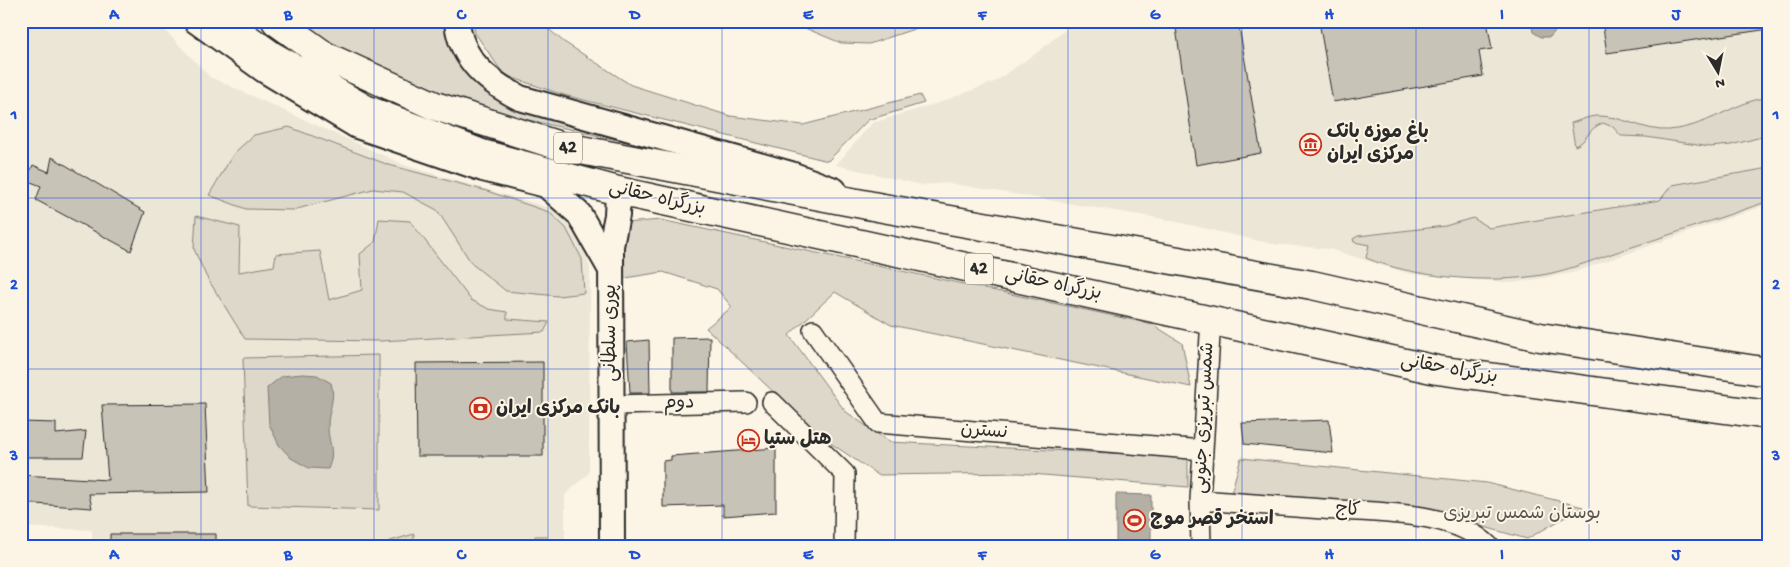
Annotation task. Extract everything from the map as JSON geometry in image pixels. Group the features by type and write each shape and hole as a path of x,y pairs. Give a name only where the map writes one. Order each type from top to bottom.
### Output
{"highway":[{"name":"بزرگراه حقانی","path":"223,21 272,56 365,109 482,154 618,191 1211,319 1437,370 1763,417"},
{"name":"بزرگراه حقانی","path":"276,21 325,56 435,106 560,146 883,208 1312,285 1540,337 1769,372"}],"main road":[{"path":"196,21 264,70 357,126 483,169 546,185 579,214 611,270"},
{"path":"457,21 459,36 471,61 490,80 520,98 791,174 883,208"},
{"name":"پوری سلطانی","path":"612,546 611,246 617,214 618,191"}],"street":[{"name":"شمس تبریزی جنوبی","path":"1201,546 1200,500 1211,319"},
{"name":"نسترن","path":"813,330 878,423 1204,450"},
{"name":"دوم","path":"612,405 746,402"},
{"path":"772,402 845,474 844,546"},
{"name":"کاج","path":"1200,500 1421,516 1461,528 1481,538 1488,546"}],"shaded area":[{"path":"21,21 156,21 210,77 407,166 554,209 579,235 590,267 589,473 565,495 565,546 92,546 92,530 21,527"},
{"name":"باغ موزه بانک مرکزی ایران","path":"1076,21 1769,21 1769,204 1572,273 1513,283 1410,274 1329,249 1272,244 1164,219 947,183 922,185 836,165 872,123 941,102 994,82 1035,54"},
{"path":"1531,21 1558,21 1556,30 1550,37 1541,37 1533,32"},
{"path":"317,375 331,383 333,394 328,420 328,432 332,452 328,469 309,468 291,458 279,445 269,424 267,388 282,376"},
{"name":"استخر قصر موج","path":"1116,494 1151,495 1151,546 1116,546"}],"green space":[{"path":"291,21 332,21 372,27 395,21 448,21 460,64 509,107 632,135 626,142 476,108 417,90 307,32"},
{"path":"473,21 539,21 564,42 631,85 730,116 803,125 920,95 924,103 868,120 828,161 564,95 504,75 475,33"},
{"path":"788,21 938,21 869,44 841,43"},
{"path":"1758,99 1769,99 1769,135 1731,145 1710,147 1646,137 1621,136 1613,127 1603,123 1593,128 1580,144 1575,146 1571,123 1591,117 1606,116 1651,129 1669,130 1693,125"},
{"path":"289,127 389,165 487,191 549,212 566,228 582,259 584,293 558,296 506,291 472,264 437,210 403,192 373,189 293,210 246,209 209,195 234,153 254,135"},
{"path":"1769,168 1769,201 1578,266 1542,275 1522,278 1476,279 1430,275 1385,265 1366,258 1369,245 1354,242 1353,239 1358,236 1445,226 1473,218 1489,228 1660,200 1672,185"},
{"path":"196,216 240,227 239,272 274,266 276,254 320,251 329,300 362,290 360,254 375,242 379,219 410,221 471,300 489,309 507,312 507,319 549,322 544,332 380,341 245,339 206,276 194,249"},
{"path":"661,220 1152,324 1182,343 1191,387 891,325 835,292 789,335 845,411 889,442 1188,457 1188,487 1019,473 878,475 820,436 706,328 732,307 717,289 663,272 619,279 625,223"},
{"path":"379,355 379,510 248,506 243,358"},
{"name":"بوستان شمس تبریزی","path":"1241,458 1487,483 1583,507 1527,539 1420,509 1231,493"},
{"path":"414,534 414,546 383,546 387,542"},
{"path":"535,536 546,536 547,546 535,546"}],"building":[{"path":"1175,21 1238,21 1261,153 1196,165"},
{"path":"1319,21 1487,21 1492,49 1479,51 1483,76 1333,102"},
{"path":"1602,21 1769,21 1769,29 1607,53"},
{"path":"52,157 145,212 131,251 36,200 41,186 26,180 33,165 49,172"},
{"path":"710,337 709,392 672,392 672,338"},
{"path":"649,340 650,393 630,393 627,342"},
{"name":"بانک مرکزی ایران","path":"543,362 543,456 417,456 416,363"},
{"path":"205,404 209,492 89,494 92,508 21,503 21,475 108,480 102,405"},
{"path":"1329,420 1333,453 1244,444 1242,423"},
{"path":"21,422 56,423 56,434 86,431 83,457 21,457"},
{"path":"776,448 776,512 723,516 723,505 663,507 663,461 671,460 671,456"},
{"path":"110,534 216,534 216,546 110,546"}],"place":[{"name":"باغ موزه بانک مرکزی ایران","path":"1311,144"},
{"name":"بانک مرکزی ایران","path":"480,409"},
{"name":"هتل ستیا","path":"748,440"},
{"name":"استخر قصر موج","path":"1134,520"}]}
